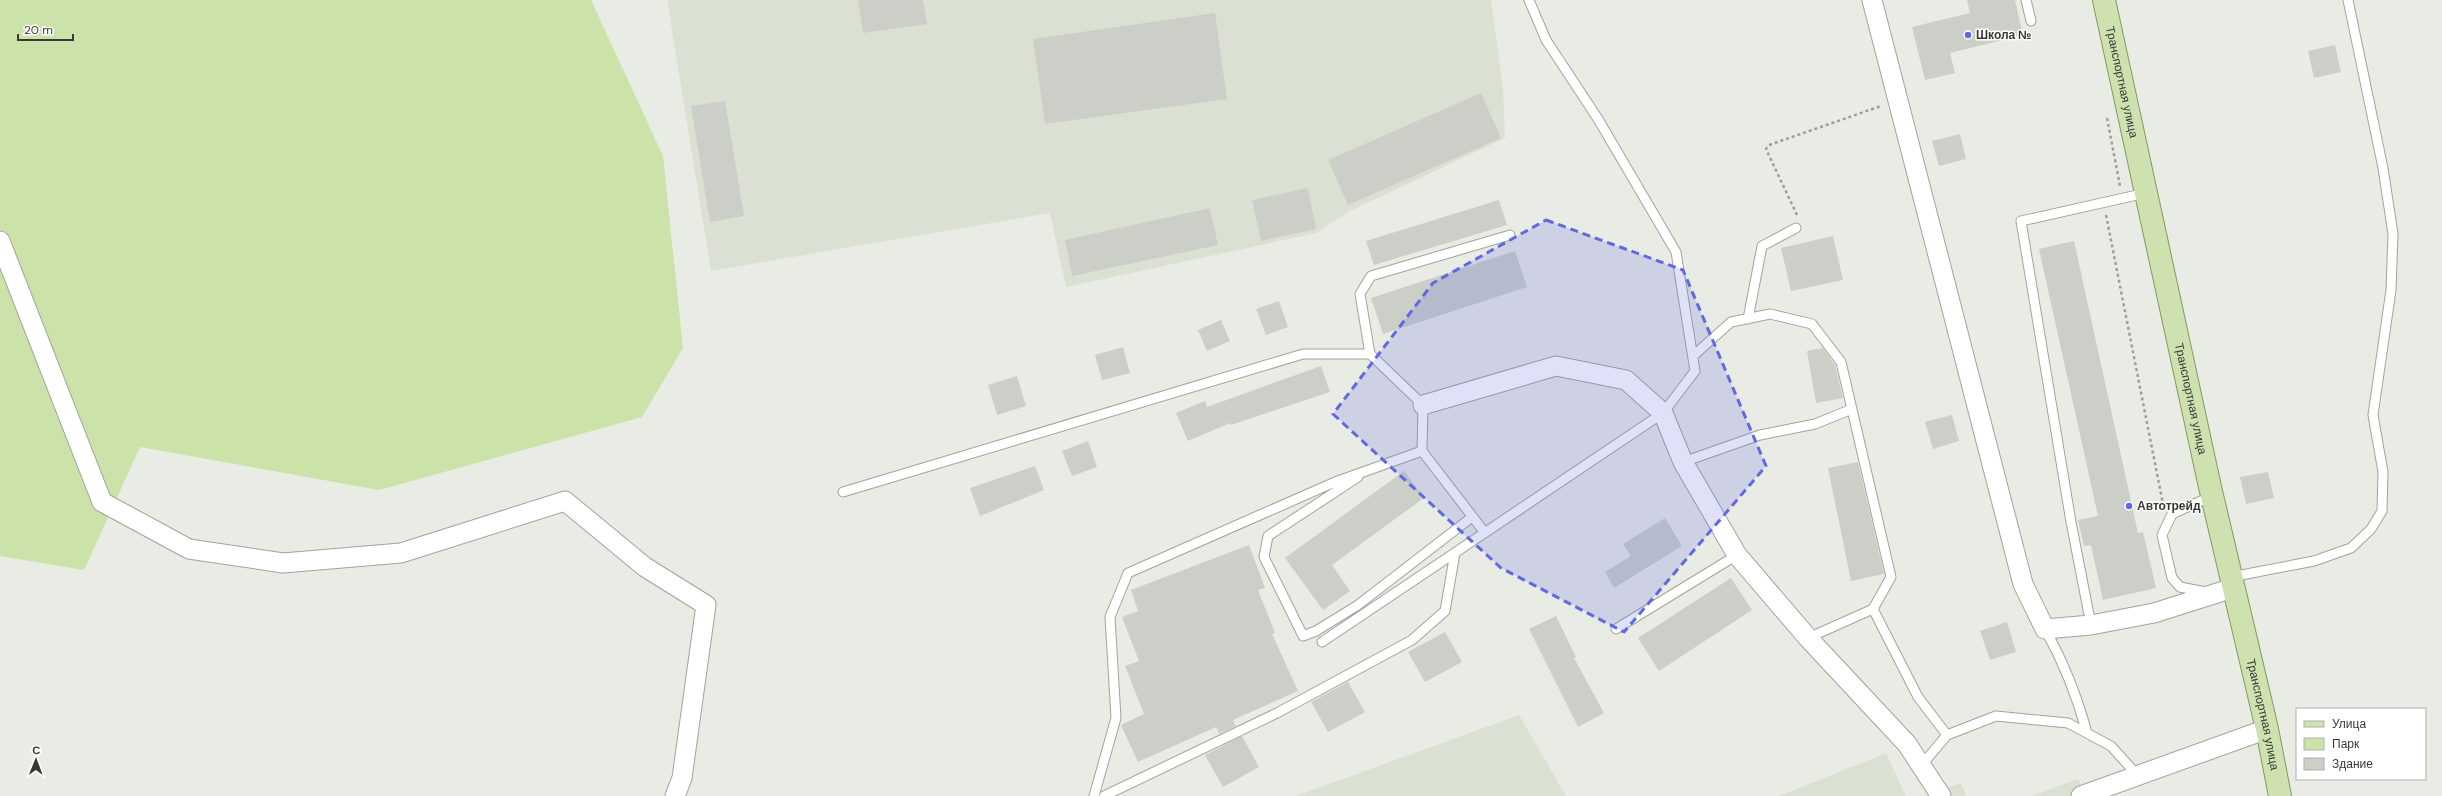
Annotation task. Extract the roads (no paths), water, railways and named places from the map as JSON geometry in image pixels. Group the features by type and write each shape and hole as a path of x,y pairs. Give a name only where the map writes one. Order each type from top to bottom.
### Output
{"main road":[{"name":"Транспортная улица","path":"2104,0 2212,496 2226,586 2267,729 2280,796"}],"street":[{"path":"1872,0 1897,102 2023,584 2045,629 2091,625 2154,613 2226,586"},
{"path":"0,241 102,502 189,549 282,563 401,553 565,501 645,567 706,605 682,778 675,796"},
{"path":"1423,405 1556,366 1626,380 1662,413 1683,462 1737,555 1808,638 1907,744 1940,796"},
{"path":"2081,796 2267,729"}],"lane":[{"path":"1322,642 1662,413 1695,371 1676,252 1598,119 1546,40 1529,0"},
{"path":"2026,0 2031,21"},
{"path":"2212,496 2172,514 2166,523 2162,535 2172,578 2180,587 2226,586 2351,548 2372,529 2382,511 2383,472 2373,414 2391,290 2393,234 2383,168 2348,0"},
{"path":"2091,625 2071,522 2021,221 2146,193"},
{"path":"1748,318 1762,246 1796,228"},
{"path":"1484,533 1422,451 1423,405 1370,354 1360,294 1370,276 1510,235"},
{"path":"1693,356 1731,322 1770,314 1812,324 1841,362 1891,577 1873,609 1808,638"},
{"path":"843,492 1303,354 1370,354"},
{"path":"1683,462 1760,435 1815,424 1852,409"},
{"path":"1094,796 1116,718 1110,617 1128,573 1335,482 1422,451"},
{"path":"1371,469 1268,536 1264,558 1303,636 1316,631 1358,605 1472,517"},
{"path":"1104,796 1277,713 1412,640 1445,611 1455,553"},
{"path":"1616,629 1737,555"},
{"path":"1873,609 1918,697 1947,735"},
{"path":"2045,629 2062,660 2076,694 2087,733"},
{"path":"1921,766 1947,735 1996,716 2068,722 2111,746 2138,776"}],"place":[{"name":"Школа №","path":"1968,35"},
{"name":"Автотрейд","path":"2129,506"}]}
